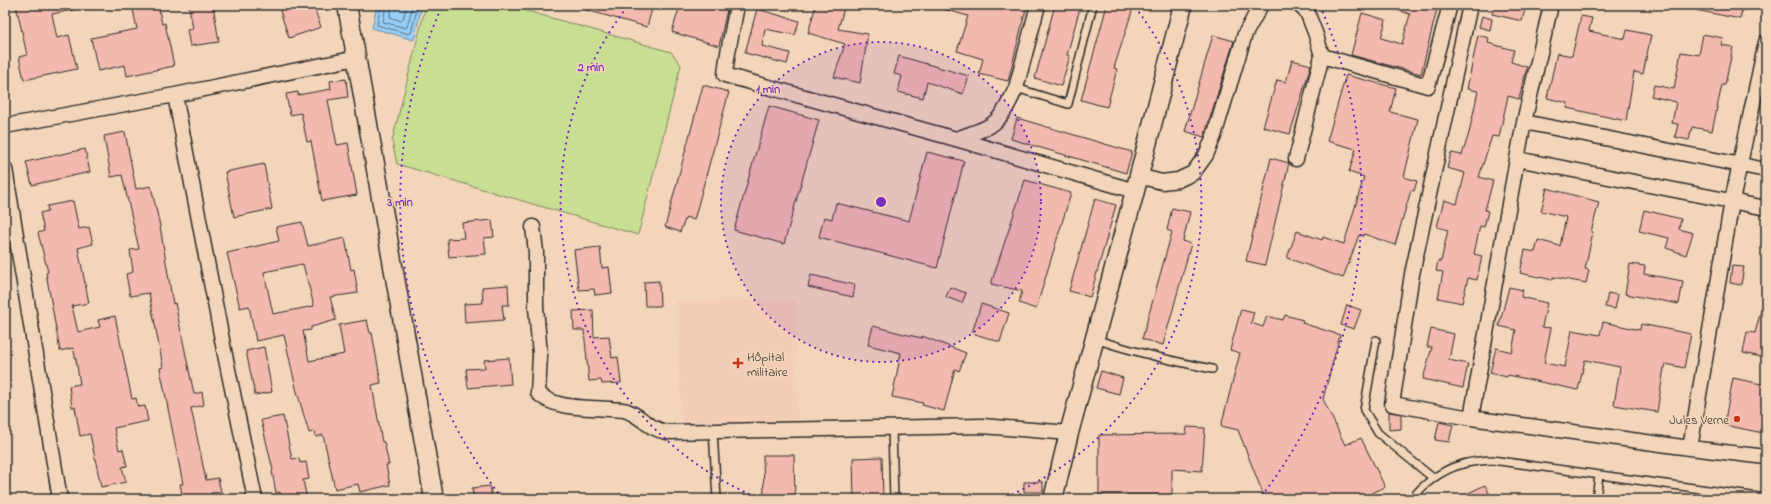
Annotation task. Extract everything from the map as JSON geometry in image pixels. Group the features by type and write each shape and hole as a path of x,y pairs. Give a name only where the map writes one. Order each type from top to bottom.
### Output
{"street":[{"path":"347,5 434,499"},
{"path":"736,5 732,32 727,50 725,75 956,139 1136,184 1178,180 1193,173 1202,161 1214,136 1245,34 1261,5"},
{"path":"956,139 990,126 1000,116 1016,88 1038,5"},
{"path":"1053,499 1069,433 1183,5"},
{"path":"1296,159 1322,56 1307,12 1299,5"},
{"path":"1322,56 1428,86 1450,5"},
{"path":"1470,5 1412,274 1392,404 1471,418 1766,457"},
{"path":"1471,418 1524,122 1551,5"},
{"path":"1690,448 1732,201 1766,42"},
{"path":"5,126 175,95 357,58"},
{"path":"175,95 224,350 255,499"},
{"path":"1524,122 1766,170"},
{"path":"1517,159 1766,208"},
{"path":"5,169 60,499"},
{"path":"533,227 536,252 536,306 540,355 538,393 545,399 559,404 625,410 656,430 667,432 982,426 1069,433"}],"lane":[{"path":"1016,88 1068,104 1093,5"},
{"path":"1095,339 1124,349 1212,370"},
{"path":"1376,340 1364,410 1378,433 1433,478"},
{"path":"892,428 894,499"},
{"path":"713,431 717,499"},
{"path":"1412,499 1417,492 1433,478 1460,464 1492,460 1766,498"},
{"path":"1596,499 1599,475"}],"shaded area":[{"name":"Hôpital militaire","path":"795,300 798,426 682,427 675,301"}],"green space":[{"path":"426,5 506,5 671,52 681,65 638,235 397,164 392,141"}],"water":[{"path":"377,5 422,5 414,40 372,28"}],"building":[{"path":"16,5 72,5 73,10 52,14 57,38 69,35 77,69 24,80 19,57 27,55"},
{"path":"132,5 158,5 162,24 165,23 174,66 127,76 125,65 98,71 91,38 137,29"},
{"path":"213,5 219,42 190,46 187,30 193,29 189,7"},
{"path":"278,5 313,5 321,27 289,38"},
{"path":"580,5 624,5 634,7 634,5 653,5 647,27 579,8"},
{"path":"680,5 728,5 719,46 672,32"},
{"path":"816,5 845,5 838,29 868,34 860,83 834,77 845,44 808,33"},
{"path":"941,5 1027,5 1008,81 979,74 983,59 957,51 968,16 940,8"},
{"path":"1055,5 1069,5 1080,8 1067,55 1070,56 1061,86 1035,78"},
{"path":"1107,5 1134,5 1114,68 1117,69 1107,107 1081,100"},
{"path":"1390,5 1438,5 1421,74 1351,55 1362,13 1386,20 1381,38 1402,44 1410,14 1390,8"},
{"path":"1494,5 1526,5 1522,21 1492,14"},
{"path":"1697,5 1743,5 1740,19 1696,10"},
{"path":"757,9 799,21 795,35 765,29 762,46 790,53 787,64 745,53"},
{"path":"1482,16 1492,19 1490,30 1479,27"},
{"path":"1581,16 1592,18 1589,31 1625,39 1627,30 1651,35 1643,74 1634,72 1626,121 1567,108 1568,103 1547,98 1557,53 1572,56"},
{"path":"1703,34 1723,38 1721,45 1733,47 1725,85 1722,85 1712,131 1692,127 1689,140 1675,137 1678,124 1672,123 1676,102 1651,96 1654,85 1674,89 1681,52 1699,55"},
{"path":"1213,35 1234,41 1204,137 1185,131"},
{"path":"1478,35 1489,38 1488,43 1514,50 1511,62 1527,67 1519,99 1508,96 1499,137 1492,136 1479,177 1493,181 1485,210 1488,211 1484,227 1480,226 1474,254 1482,256 1477,280 1468,278 1462,303 1438,298 1443,272 1436,271 1438,261 1441,261 1448,230 1437,227 1444,200 1457,204 1465,173 1447,168 1451,153 1462,155 1469,133 1478,91 1467,89"},
{"path":"899,56 969,76 963,94 927,82 923,98 898,92 902,76 894,74"},
{"path":"1292,60 1311,65 1290,134 1263,127 1277,80 1286,82"},
{"path":"1346,75 1396,88 1390,112 1418,119 1404,177 1417,181 1414,191 1411,190 1395,245 1364,234 1363,236 1359,235 1343,278 1287,258 1297,231 1322,240 1323,237 1344,244 1364,177 1349,172 1356,149 1327,141"},
{"path":"346,79 348,97 328,100 337,145 348,143 357,195 322,201 311,141 307,142 301,113 290,115 286,94 298,92 298,95 331,89 330,81"},
{"path":"703,85 729,92 694,220 686,217 680,232 665,227"},
{"path":"769,106 819,120 784,244 734,230"},
{"path":"1017,118 1132,152 1126,173 1011,139"},
{"path":"125,132 136,189 151,186 160,226 173,304 175,303 194,394 202,392 204,405 191,408 206,480 218,478 221,492 211,493 212,499 183,499 180,484 183,484 160,368 163,367 149,293 130,296 126,274 133,272 130,250 139,249 122,175 111,177 104,136"},
{"path":"85,149 90,172 32,185 26,162"},
{"path":"927,152 964,161 937,268 819,237 824,217 832,219 836,203 909,221"},
{"path":"1271,158 1289,163 1265,265 1246,261"},
{"path":"264,164 272,209 234,217 225,172"},
{"path":"1025,180 1071,193 1036,309 1019,303 1022,291 991,284"},
{"path":"1547,188 1599,202 1591,232 1593,232 1585,269 1589,270 1586,283 1553,277 1553,280 1520,273 1525,250 1535,252 1538,240 1560,246 1566,217 1541,211"},
{"path":"1095,199 1116,205 1090,297 1069,291"},
{"path":"73,201 79,229 89,227 93,244 78,248 89,303 72,306 78,332 100,327 98,320 115,316 132,399 136,398 138,407 145,406 148,421 114,428 119,450 123,449 127,466 122,467 126,482 101,487 90,434 80,436 75,407 72,407 69,386 80,384 76,360 73,348 60,351 46,273 48,272 38,233 44,231 40,213 48,211 47,206"},
{"path":"1172,208 1190,212 1183,241 1191,244 1163,345 1142,339 1172,232 1167,230"},
{"path":"1644,210 1681,219 1679,229 1693,233 1686,255 1666,248 1669,238 1639,231"},
{"path":"492,220 494,237 484,238 486,254 449,257 447,239 464,238 462,223"},
{"path":"302,222 308,246 345,238 351,270 354,269 358,293 330,297 336,320 311,327 311,330 303,331 309,361 344,354 339,325 367,320 370,333 372,333 381,383 372,385 382,442 384,442 389,465 386,465 390,485 360,492 358,484 335,489 323,435 316,437 315,431 309,433 296,388 284,335 256,341 249,306 240,308 227,253 279,241 276,227","holes":["303,264 314,306 273,314 264,272"]},
{"path":"600,247 602,268 609,267 612,293 595,295 594,289 579,290 574,250"},
{"path":"1630,264 1645,266 1644,274 1683,281 1679,304 1625,294"},
{"path":"1732,266 1744,267 1741,285 1730,283"},
{"path":"811,275 855,285 853,297 808,287"},
{"path":"659,281 660,306 645,306 644,282"},
{"path":"508,285 509,305 502,305 504,320 465,323 464,304 483,303 482,287"},
{"path":"950,287 966,293 962,303 946,297"},
{"path":"1509,287 1523,290 1521,297 1547,303 1542,327 1551,328 1544,363 1565,367 1572,330 1600,335 1603,322 1640,330 1641,324 1691,334 1684,368 1666,364 1664,368 1657,412 1614,405 1620,367 1585,360 1578,390 1508,375 1507,377 1490,373 1496,348 1512,352 1516,330 1499,326"},
{"path":"1608,293 1618,295 1615,309 1605,307"},
{"path":"981,304 1009,313 1000,342 972,333"},
{"path":"1347,305 1361,310 1354,329 1341,325"},
{"path":"1762,306 1766,307 1766,358 1743,353 1747,332 1755,333"},
{"path":"1241,309 1254,312 1251,323 1263,327 1267,316 1283,320 1285,315 1303,320 1302,323 1340,335 1323,399 1345,445 1361,438 1385,487 1366,496 1367,499 1265,499 1238,430 1221,426 1240,353 1230,350"},
{"path":"593,310 594,337 609,336 612,358 618,357 621,383 602,384 601,380 589,381 584,330 574,330 573,311"},
{"path":"873,326 922,338 922,336 966,353 959,371 955,369 944,411 922,405 923,403 892,397 901,353 868,345"},
{"path":"1431,329 1454,334 1449,360 1468,364 1463,388 1423,379 1432,347 1427,347"},
{"path":"264,347 272,392 255,395 246,351"},
{"path":"509,358 511,384 468,388 466,369 485,368 484,360"},
{"path":"1101,371 1123,378 1119,394 1096,388"},
{"path":"1733,378 1766,385 1766,416 1763,433 1724,425"},
{"path":"1389,412 1401,414 1401,429 1389,430"},
{"path":"283,416 292,459 299,458 300,463 306,462 309,479 303,480 307,499 281,499 280,492 276,493 273,470 261,420"},
{"path":"1439,422 1453,425 1449,442 1435,440"},
{"path":"1187,427 1205,428 1202,471 1172,469 1172,495 1099,495 1099,435 1186,434"},
{"path":"763,455 794,455 795,499 764,499"},
{"path":"882,457 883,499 854,499 853,458"},
{"path":"1024,482 1043,482 1043,492 1024,492"},
{"path":"1485,485 1492,499 1456,499"},
{"path":"490,486 492,499 474,499 472,488"}],"place":[{"name":"Hôpital militaire","path":"738,363"},
{"name":"Jules Verne","path":"1737,419"}]}
